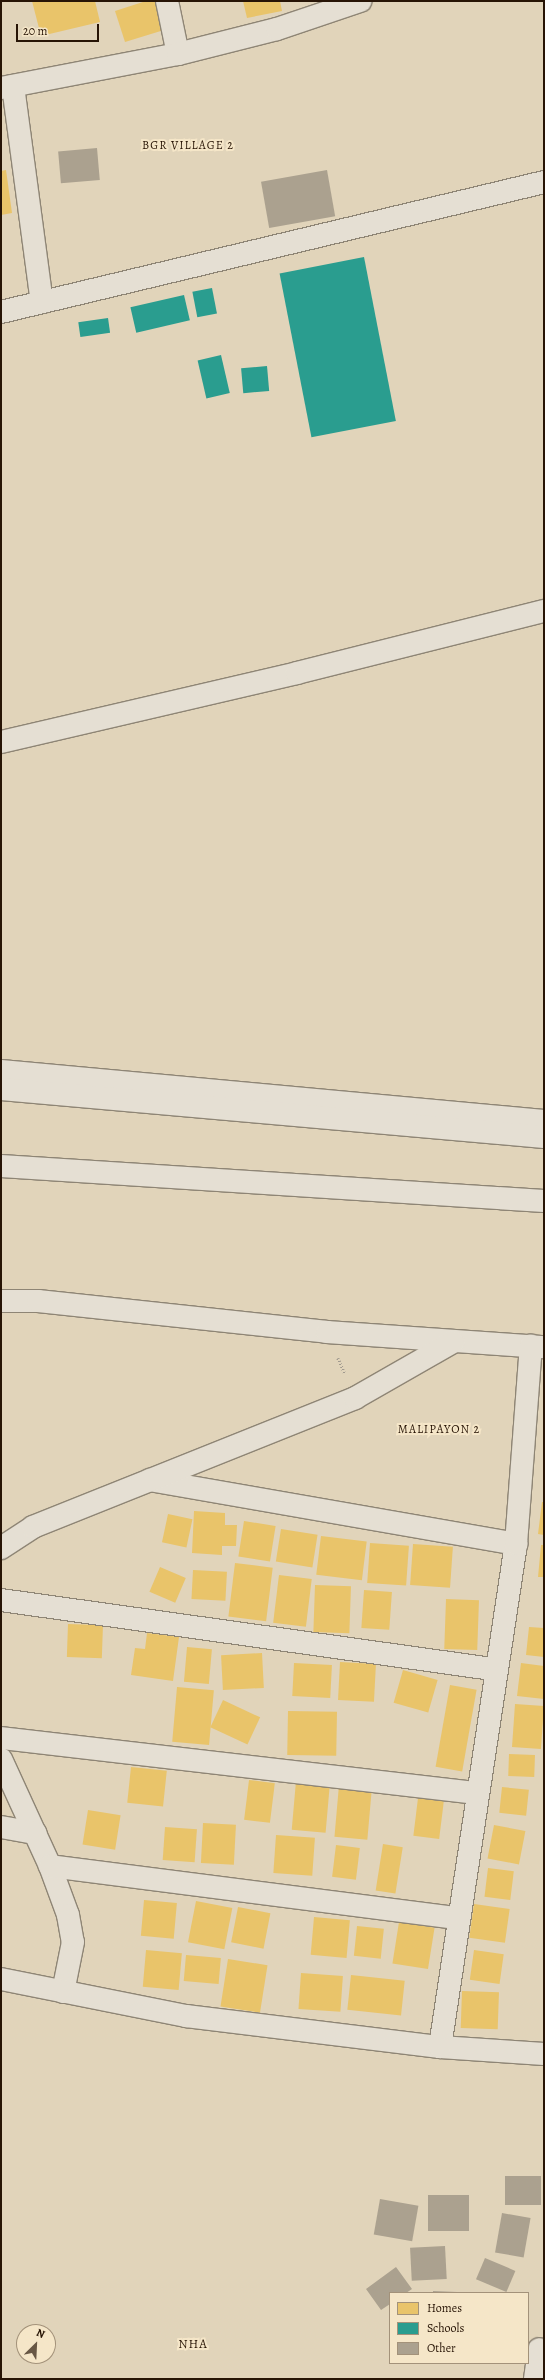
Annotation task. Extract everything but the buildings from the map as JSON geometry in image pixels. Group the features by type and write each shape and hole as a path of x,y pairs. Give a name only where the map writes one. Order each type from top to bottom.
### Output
{"street":[{"path":"167,1 178,54"},
{"path":"42,302 7,87 178,54 277,29 360,1"},
{"path":"1,312 544,182"},
{"path":"1,742 297,673 544,611"},
{"path":"1,1071 544,1121"},
{"path":"1,1089 544,1137"},
{"path":"1,1166 544,1202"},
{"path":"1,1301 38,1300 327,1332 538,1347 516,1544 495,1669 440,2047"},
{"path":"1,1548 33,1527 355,1398 453,1342"},
{"path":"150,1480 516,1544"},
{"path":"1,1600 495,1669"},
{"path":"1,1738 477,1793"},
{"path":"1,1759 50,1866 68,1915 73,1942 63,1992"},
{"path":"1,1827 35,1833"},
{"path":"50,1866 458,1918"},
{"path":"1,1979 186,2016 440,2047 544,2054"},
{"path":"535,2379 539,2349"}],"path":[{"path":"327,1332 355,1398"}],"district":[{"name":"BGR VILLAGE 2","path":"188,146"},
{"name":"MALIPAYON 2","path":"439,1430"},
{"name":"NHA","path":"193,2344"}]}
